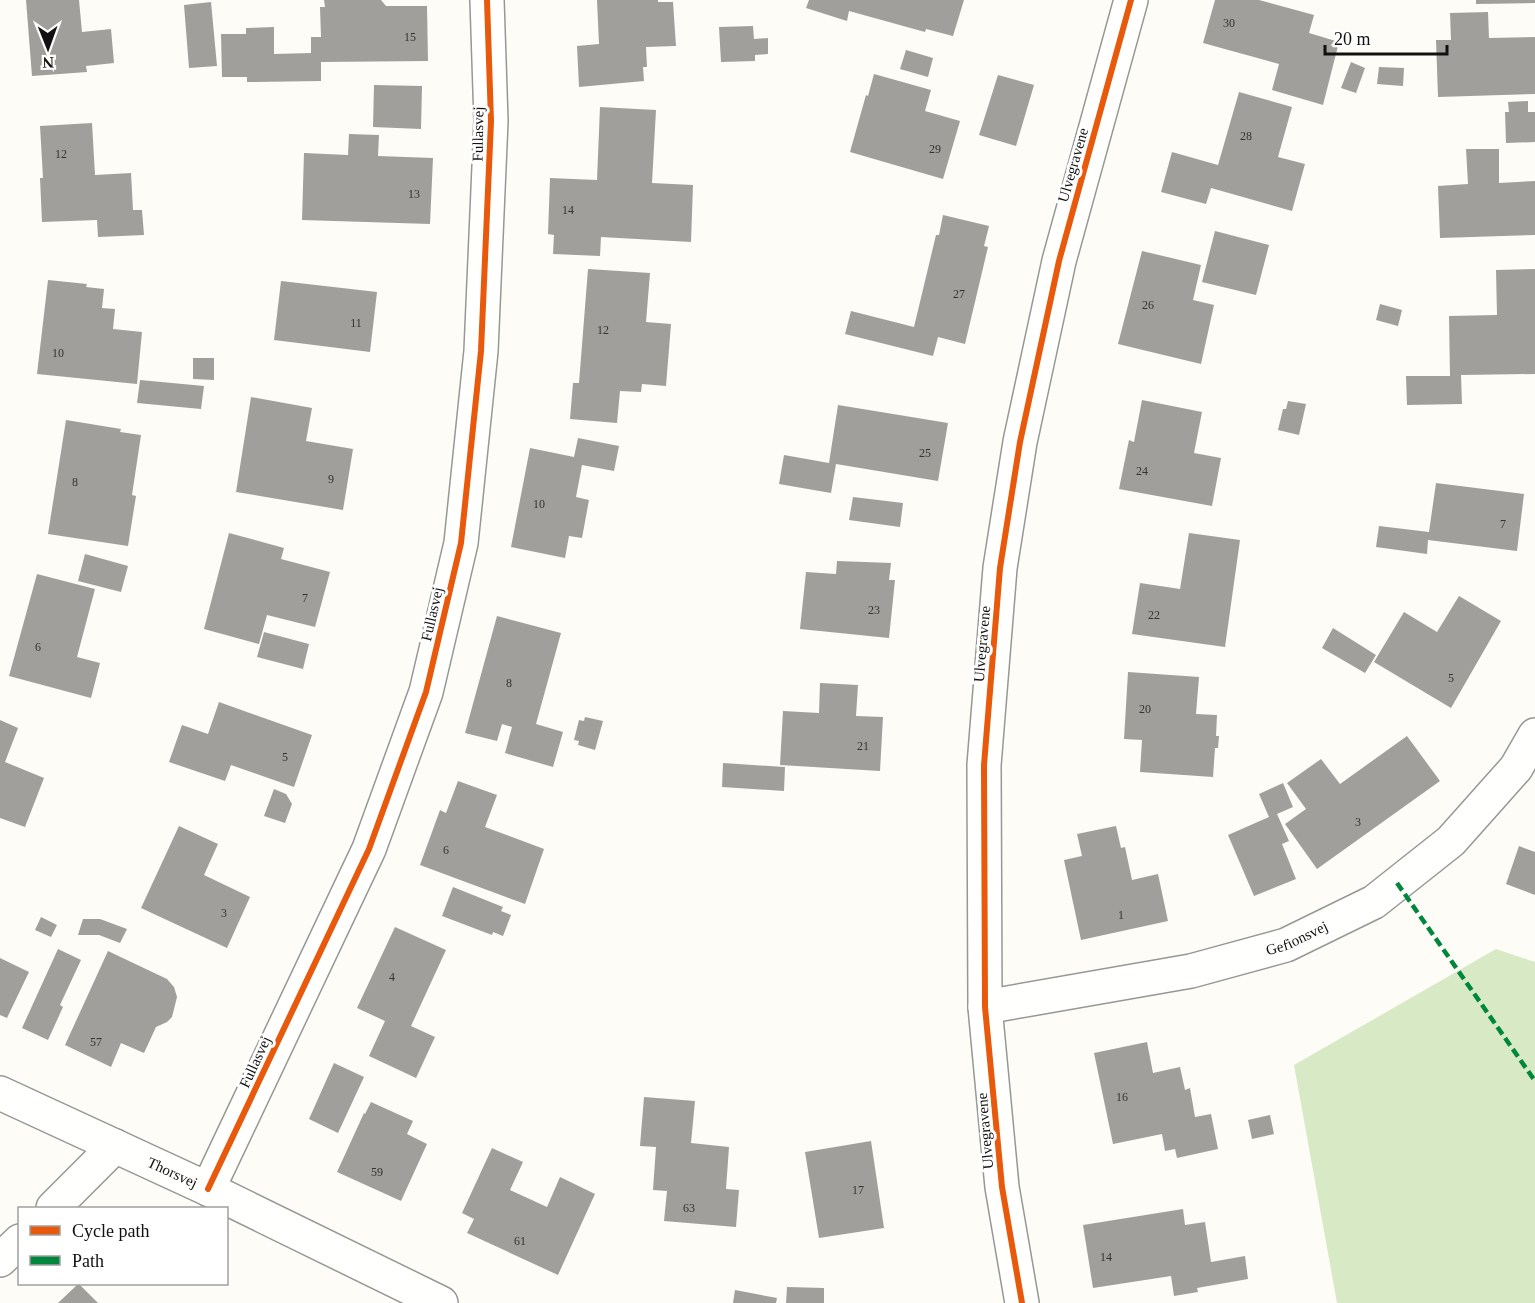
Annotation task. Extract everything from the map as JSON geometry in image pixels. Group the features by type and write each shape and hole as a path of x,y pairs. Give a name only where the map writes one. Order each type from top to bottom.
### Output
{"street":[{"name":"Fullasvej","path":"208,1189 369,849 426,692 461,543 481,351 491,121 487,0"},
{"name":"Ulvegravene","path":"1023,1303 1002,1187 985,1007 984,765 1000,568 1020,442 1059,261 1131,0"},
{"name":"Gefionsvej","path":"985,1007 1191,971 1286,945 1374,902 1451,842 1516,768 1535,735"},
{"name":"Thorsvej","path":"0,1093 208,1189 441,1303"},
{"path":"55,1207 115,1146"},
{"path":"0,1260 18,1243"}],"green space":[{"path":"1496,949 1535,962 1535,1303 1337,1303 1294,1065"}],"building":[{"path":"26,0 79,0 82,32 111,29 114,63 86,66 87,72 32,76"},
{"path":"324,0 381,0 386,6 427,6 428,61 321,62 321,81 247,82 247,77 222,77 221,34 246,34 246,28 274,27 274,54 311,53 311,37 321,37 320,7 325,7"},
{"path":"597,0 673,2 676,46 646,47 647,67 643,67 644,81 579,87 577,46 599,44"},
{"path":"809,0 964,0 953,36 926,29 925,32 849,11 847,21 806,8"},
{"path":"1215,0 1259,0 1314,15 1309,33 1339,42 1323,105 1272,90 1279,64 1203,43"},
{"path":"1476,0 1535,0 1535,3 1476,4"},
{"path":"211,2 217,66 189,68 184,5"},
{"path":"1488,12 1489,38 1535,37 1535,94 1438,97 1436,40 1451,40 1450,13"},
{"path":"753,26 754,39 768,38 768,54 755,55 755,61 721,62 719,27"},
{"path":"906,50 933,58 928,77 900,69"},
{"path":"1351,62 1365,68 1356,93 1341,88"},
{"path":"1379,67 1404,68 1403,86 1377,84"},
{"path":"874,74 931,90 925,111 960,121 943,179 850,152"},
{"path":"998,75 1034,85 1016,146 979,135"},
{"path":"374,85 422,86 421,129 373,127"},
{"path":"1239,92 1292,107 1278,157 1305,164 1292,211 1211,188 1206,204 1161,192 1172,152 1218,165"},
{"path":"1528,101 1528,112 1535,112 1535,142 1506,143 1505,112 1509,112 1508,102"},
{"path":"600,107 656,110 652,183 693,185 691,242 601,237 600,256 553,254 554,235 548,234 550,178 597,180"},
{"path":"92,123 95,175 131,173 133,210 142,210 144,235 98,237 97,220 42,222 40,178 43,178 40,126"},
{"path":"349,134 379,135 378,156 433,158 430,224 302,220 304,153 348,155"},
{"path":"1466,149 1499,149 1499,183 1535,181 1535,235 1440,238 1438,186 1468,184"},
{"path":"943,215 989,226 984,246 988,247 965,344 938,337 933,356 845,334 851,311 914,327"},
{"path":"1215,231 1269,245 1256,295 1202,282"},
{"path":"1142,251 1201,265 1193,300 1214,305 1201,364 1118,344"},
{"path":"588,269 650,273 646,322 671,324 666,386 642,384 641,392 620,391 617,423 570,419 573,383 579,383"},
{"path":"1535,269 1535,374 1461,375 1462,404 1407,405 1406,376 1450,376 1449,316 1497,315 1496,270"},
{"path":"48,280 87,284 86,287 104,289 102,308 115,309 113,329 142,332 137,384 37,374"},
{"path":"281,281 377,292 370,352 274,340"},
{"path":"1380,304 1402,310 1398,326 1376,320"},
{"path":"193,358 214,358 214,380 193,379"},
{"path":"140,380 204,386 201,409 137,403"},
{"path":"251,397 312,408 306,441 353,449 343,510 236,492"},
{"path":"1142,400 1202,412 1194,453 1221,458 1212,506 1119,489 1129,440 1134,442"},
{"path":"1288,401 1306,404 1299,435 1278,430 1283,409 1286,409"},
{"path":"838,405 948,423 938,481 836,464 831,493 779,484 784,455 829,463"},
{"path":"66,420 121,429 120,432 141,435 132,495 136,496 128,546 48,534"},
{"path":"578,438 619,446 614,471 582,465 576,497 589,500 582,538 569,536 565,558 511,547 530,448 574,457"},
{"path":"1436,483 1524,494 1517,551 1428,540 1427,554 1376,547 1379,526 1429,532"},
{"path":"853,497 903,503 900,527 849,520"},
{"path":"229,533 284,548 281,559 330,572 315,627 267,615 259,644 204,629"},
{"path":"1189,533 1240,540 1225,647 1132,634 1140,583 1180,589"},
{"path":"85,554 128,566 121,592 78,581"},
{"path":"837,561 891,563 889,580 895,580 889,638 800,629 806,572 836,574"},
{"path":"37,574 95,589 77,657 100,663 91,698 9,676"},
{"path":"1459,596 1501,621 1451,708 1374,662 1404,612 1437,632"},
{"path":"497,616 561,633 536,724 563,732 553,767 505,753 512,727 502,724 497,741 465,733"},
{"path":"1333,628 1376,655 1365,673 1322,648"},
{"path":"264,632 309,644 303,669 257,657"},
{"path":"1128,672 1199,677 1196,714 1217,715 1216,736 1219,736 1218,748 1215,748 1213,777 1140,772 1142,740 1124,739"},
{"path":"820,683 858,685 856,716 883,717 880,771 780,765 783,711 819,713"},
{"path":"219,702 312,735 294,787 231,765 225,781 169,762 182,725 208,734"},
{"path":"585,717 603,721 595,750 578,745 579,741 574,740 579,720 584,721"},
{"path":"0,720 18,728 5,762 44,778 25,827 0,818"},
{"path":"1407,736 1440,781 1317,869 1285,824 1306,809 1287,783 1321,759 1340,784"},
{"path":"723,763 785,767 784,791 722,787"},
{"path":"458,781 497,795 485,827 544,849 525,904 420,865 440,810 446,813"},
{"path":"1283,783 1293,807 1277,814 1289,841 1282,844 1296,879 1254,896 1228,835 1269,817 1259,794"},
{"path":"274,789 286,794 292,804 285,823 264,816"},
{"path":"179,826 218,844 204,875 250,897 227,948 141,908"},
{"path":"1116,826 1121,848 1125,847 1132,880 1158,874 1168,921 1081,940 1064,860 1082,856 1077,834"},
{"path":"1519,846 1535,852 1535,895 1506,884"},
{"path":"453,887 503,907 501,911 511,915 503,936 493,932 492,935 442,916"},
{"path":"41,917 57,925 51,937 35,930"},
{"path":"83,919 100,919 127,929 120,943 99,935 78,935"},
{"path":"395,927 446,950 411,1026 435,1037 416,1078 369,1056 385,1021 357,1008"},
{"path":"58,949 81,960 60,1005 63,1007 48,1040 22,1028"},
{"path":"108,951 167,979 174,987 177,997 172,1017 156,1027 144,1053 121,1043 111,1067 65,1045"},
{"path":"0,958 29,972 7,1018 0,1015"},
{"path":"1147,1042 1153,1073 1180,1067 1185,1090 1190,1088 1195,1117 1211,1114 1218,1149 1177,1158 1175,1149 1165,1151 1162,1134 1113,1144 1094,1053"},
{"path":"334,1063 364,1077 338,1133 309,1119"},
{"path":"644,1097 695,1101 691,1143 729,1147 726,1189 739,1190 736,1227 664,1221 667,1191 653,1190 656,1147 640,1146"},
{"path":"371,1102 413,1121 407,1134 427,1144 401,1201 337,1172"},
{"path":"1270,1115 1274,1134 1252,1139 1248,1120"},
{"path":"871,1141 884,1228 819,1238 805,1152"},
{"path":"492,1148 523,1162 510,1190 547,1207 560,1177 595,1194 558,1275 467,1233 474,1219 462,1213"},
{"path":"1183,1209 1185,1225 1205,1222 1211,1262 1245,1256 1248,1279 1197,1288 1198,1292 1174,1296 1171,1276 1093,1288 1083,1225"},
{"path":"77,1285 80,1285 98,1303 58,1303"},
{"path":"787,1287 824,1288 824,1303 786,1303"},
{"path":"735,1290 777,1298 776,1303 733,1303"}],"marked path":[{"path":"1397,883 1535,1081"}],"cycle path":[{"path":"208,1189 369,849 426,692 461,543 481,351 491,121 487,0"},
{"path":"1022,1303 1002,1187 985,1007 984,765 1000,568 1020,442 1059,261 1131,0"}]}
